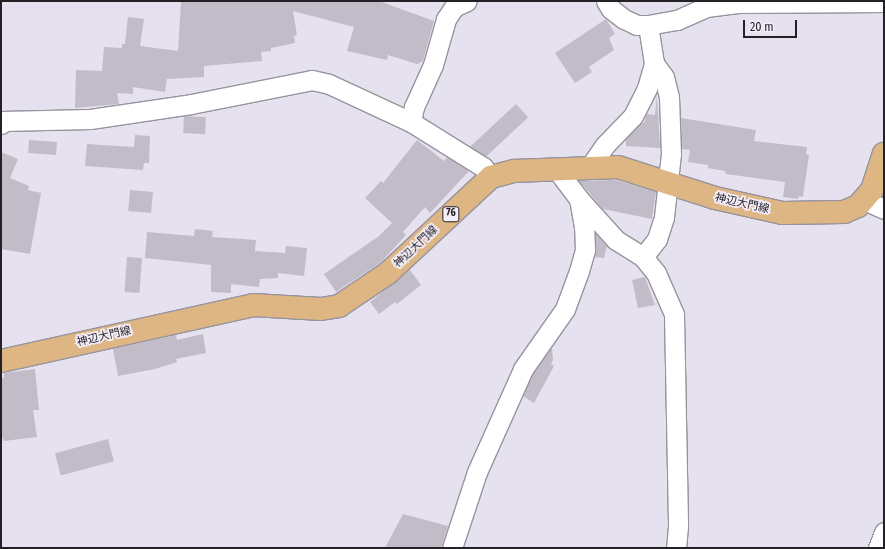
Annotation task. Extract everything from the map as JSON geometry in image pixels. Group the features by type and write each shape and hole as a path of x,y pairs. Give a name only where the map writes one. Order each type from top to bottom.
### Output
{"main road":[{"name":"神辺大門線","path":"1,361 239,307 253,305 321,309 339,306 388,274 491,177 514,171 556,168 618,167 667,181 716,198 782,213 844,212 858,206 872,190 884,154"}],"street":[{"path":"411,122 414,107 433,66 446,18 454,7 467,1"},
{"path":"606,1 611,9 624,19 637,25 648,25 677,20 706,7 738,3 884,2"},
{"path":"589,168 605,145 633,116 647,88 654,63 648,25"},
{"path":"643,257 657,239 664,217 671,154 669,97 664,77 654,63"},
{"path":"1,122 90,119 191,104 312,80 329,84 411,122 483,167 491,177"},
{"path":"556,168 579,198 616,240 643,257 656,274 674,314 678,526 676,548"},
{"path":"452,548 477,472 523,369 565,309 577,277 585,250 584,226 579,198"},
{"path":"864,200 884,209"},
{"path":"878,548 884,532"}],"building":[{"path":"181,1 379,1 434,21 423,61 417,64 388,55 387,60 347,51 354,27 293,11 297,35 294,36 295,43 271,48 271,51 261,52 262,61 204,66 204,77 167,79 165,92 133,87 133,94 117,93 119,104 75,108 76,70 102,71 104,47 122,48 122,44 125,44 128,17 144,19 140,46 178,51"},
{"path":"606,19 615,34 609,38 614,50 589,67 592,72 575,83 555,53"},
{"path":"657,95 660,148 626,146 626,139 645,121 646,114 655,115"},
{"path":"516,104 528,117 483,159 471,146"},
{"path":"184,116 206,117 205,134 183,133"},
{"path":"681,118 756,130 754,141 807,147 806,154 809,155 803,197 799,196 798,199 783,197 785,182 726,174 725,171 708,168 708,165 688,162 690,150 682,149"},
{"path":"135,135 150,136 149,163 144,163 143,170 85,166 87,144 134,147"},
{"path":"29,140 57,142 56,155 28,153"},
{"path":"417,140 444,161 447,157 469,171 430,213 425,207 403,232 406,235 380,263 336,292 324,274 379,236 392,223 365,198 381,181 383,183"},
{"path":"1,152 18,159 10,178 29,186 28,190 41,193 30,254 1,249"},
{"path":"616,180 656,192 652,219 603,209 579,181"},
{"path":"130,190 153,192 151,213 128,211"},
{"path":"195,229 213,231 212,237 256,240 255,251 285,253 286,246 307,248 304,276 278,273 278,278 260,279 259,287 231,284 231,293 211,292 211,265 145,258 147,232 194,236"},
{"path":"595,233 607,246 604,258 594,257"},
{"path":"127,257 142,258 140,293 125,292"},
{"path":"410,270 421,285 397,304 395,302 379,314 370,302"},
{"path":"645,277 655,305 638,308 632,280"},
{"path":"203,334 206,353 176,359 177,362 155,369 118,376 113,349 176,335 177,340"},
{"path":"552,347 553,360 551,364 554,366 534,403 523,396 533,374"},
{"path":"35,369 39,410 33,410 37,437 4,441 1,435 1,378 4,378 4,373"},
{"path":"108,439 114,461 61,475 55,453"},
{"path":"403,514 448,526 441,548 385,548"}]}
